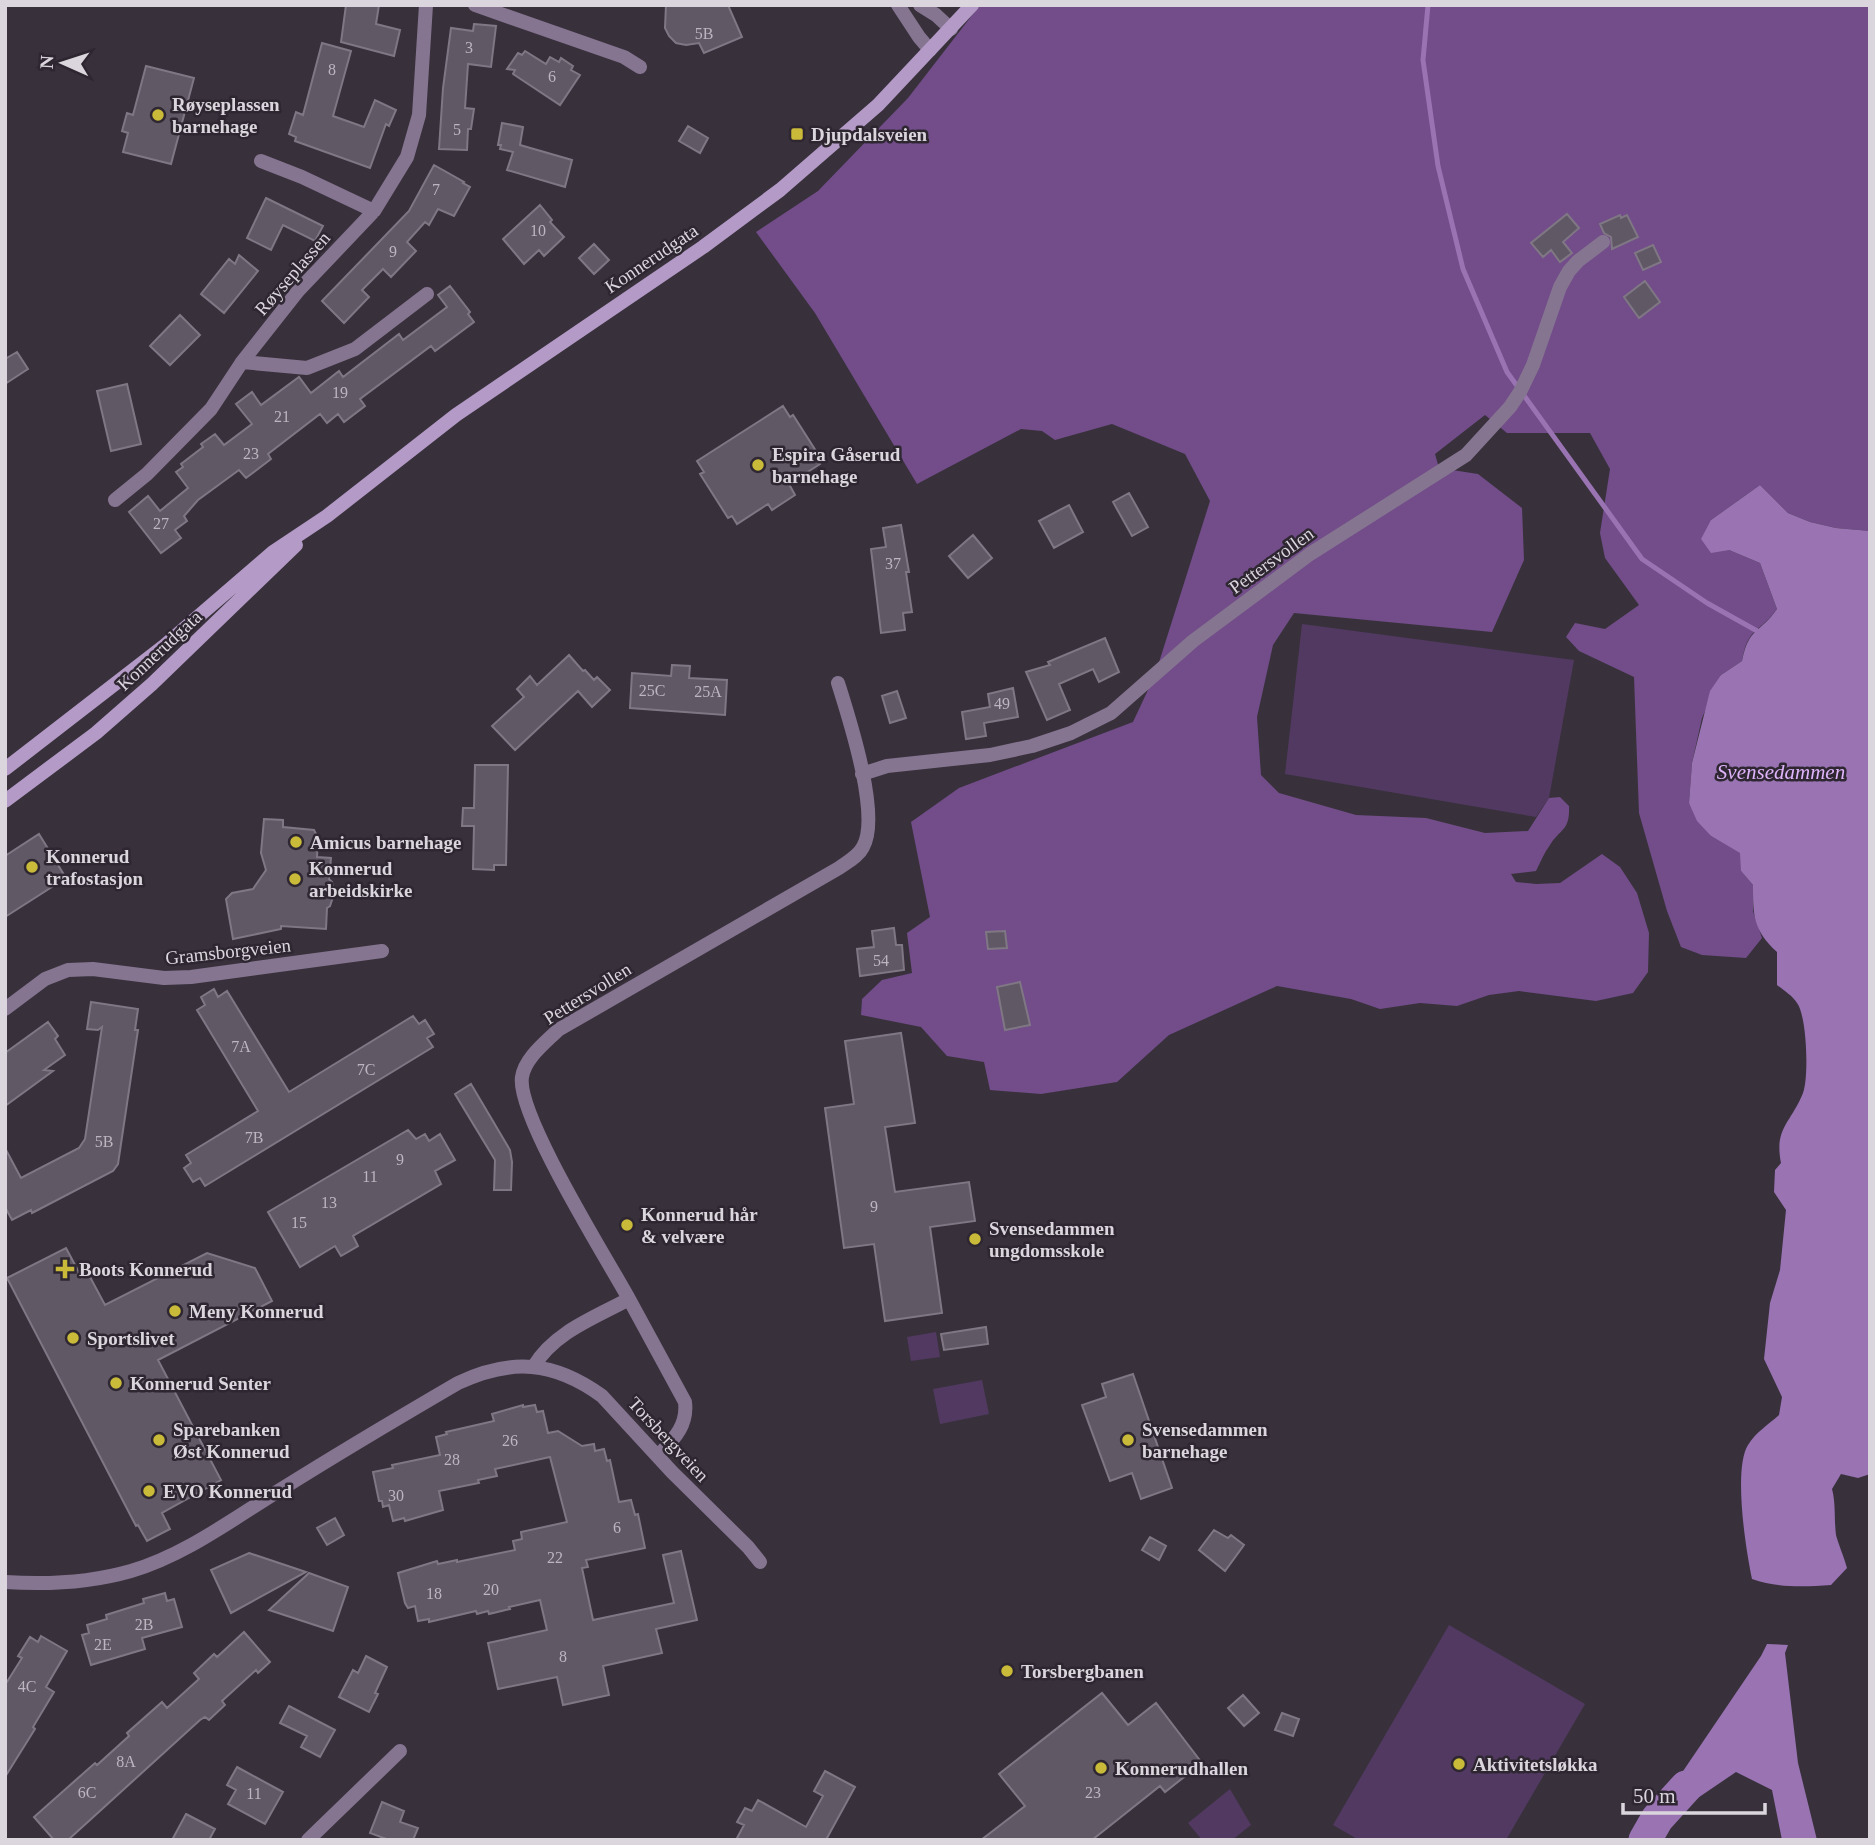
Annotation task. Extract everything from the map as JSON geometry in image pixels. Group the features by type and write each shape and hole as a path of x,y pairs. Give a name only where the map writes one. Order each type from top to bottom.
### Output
{"main road":[{"name":"Konnerudgata","path":"5,769 164,646 273,552 327,516 456,415 703,247 780,190 878,105 972,5"},
{"name":"Konnerudgata","path":"5,801 96,733 152,684 327,516"}],"street":[{"name":"Røyseplassen","path":"115,500 147,474 211,409 242,362 298,290 374,211 408,157 419,115 426,5"},
{"path":"475,5 624,57 640,67"},
{"path":"898,5 930,50"},
{"path":"920,5 951,29"},
{"path":"261,162 302,177 374,211"},
{"name":"Pettersvollen","path":"862,774 887,766 990,755 1032,746 1071,733 1111,713 1193,641 1310,554 1466,455 1510,407 1520,392 1569,271 1604,242"},
{"path":"242,362 307,368 355,349 427,294"},
{"name":"Pettersvollen","path":"658,1456 681,1430 687,1413 685,1402 548,1154 525,1102 523,1073 533,1055 558,1030 855,857 865,844 870,818 862,774 838,683"},
{"name":"Gramsborgveien","path":"5,1009 45,979 68,970 93,969 150,977 191,977 382,951"},
{"path":"5,1582 60,1584 95,1580 135,1570 173,1554 458,1383 494,1369 534,1366 543,1350 558,1338 629,1298"},
{"name":"Torsbergveien","path":"534,1366 562,1373 595,1391 616,1409 760,1562"},
{"path":"308,1840 400,1751"}],"shaded area":[{"path":"980,5 1870,5 1870,531 1836,528 1788,513 1760,485 1711,520 1729,550 1760,563 1777,609 1751,636 1742,661 1721,675 1702,718 1692,763 1689,803 1711,836 1741,853 1741,871 1753,885 1753,911 1762,938 1746,958 1702,955 1681,947 1667,911 1639,813 1634,677 1579,651 1566,637 1575,623 1605,629 1639,605 1605,558 1600,533 1610,469 1590,433 1507,433 1485,415 1435,454 1439,468 1478,474 1522,508 1524,560 1492,632 1294,613 1273,645 1257,717 1261,775 1279,793 1356,815 1426,818 1485,833 1528,831 1549,798 1560,797 1569,806 1566,825 1548,848 1536,871 1511,874 1516,882 1560,883 1602,854 1620,867 1637,893 1649,933 1648,972 1633,993 1596,1001 1519,991 1489,995 1457,1006 1420,1003 1380,1009 1351,999 1277,986 1169,1035 1117,1082 1041,1094 990,1090 984,1062 947,1056 921,1027 861,1015 862,999 882,980 912,973 907,933 930,917 911,822 959,788 1133,722 1155,675 1210,501 1185,454 1112,424 1055,440 1042,431 1021,429 917,484 815,313 756,232 818,191 908,98"},
{"path":"1302,624 1574,660 1549,798 1536,817 1285,774"},
{"path":"936,1332 940,1357 911,1361 907,1337"},
{"path":"982,1380 989,1414 940,1424 933,1389"},
{"name":"Aktivitetsløkka","path":"1449,1625 1585,1704 1506,1840 1359,1840 1333,1825"},
{"path":"1230,1789 1251,1825 1232,1840 1202,1840 1188,1823"}],"water":[{"name":"Svensedammen","path":"1760,485 1788,513 1836,528 1870,531 1870,1474 1858,1478 1841,1474 1832,1489 1836,1535 1847,1568 1831,1585 1821,1586 1781,1585 1752,1579 1741,1491 1741,1472 1748,1445 1779,1415 1782,1397 1764,1359 1770,1303 1780,1270 1786,1210 1774,1192 1775,1170 1781,1163 1779,1151 1782,1133 1805,1085 1806,1047 1803,1020 1795,1000 1777,985 1777,952 1763,936 1756,922 1753,885 1741,871 1740,853 1711,836 1697,821 1689,803 1692,763 1710,691 1721,675 1742,661 1752,636 1777,609 1760,563 1729,550 1711,553 1701,539 1711,520"},
{"path":"1767,1644 1788,1645 1785,1653 1798,1763 1817,1840 1782,1840 1772,1790 1736,1772 1661,1823 1654,1814"}],"building":[{"path":"346,5 379,5 376,24 400,30 394,56 341,42"},
{"path":"666,5 728,5 742,37 704,53 699,43 676,43 665,28"},
{"path":"474,24 496,26 491,67 468,64 465,108 474,109 471,129 468,129 467,150 439,149 451,28 473,31"},
{"path":"322,43 351,51 333,116 364,127 375,100 396,110 389,126 386,124 370,168 295,141 296,137 289,134 296,112 303,115"},
{"path":"525,51 546,64 550,57 559,62 561,58 573,66 571,70 580,75 560,105 513,74 515,70 507,69 518,53 522,55"},
{"path":"146,66 194,78 171,164 123,152 128,133 122,131 127,113 133,115"},
{"path":"502,123 523,127 520,145 572,160 565,187 507,170 513,152 500,149 501,145 498,145"},
{"path":"688,126 708,138 700,153 679,141"},
{"path":"434,165 470,187 454,216 438,209 429,225 425,222 407,242 416,251 391,277 383,269 362,290 369,297 344,323 322,301 409,211"},
{"path":"266,198 323,226 315,241 283,225 271,250 247,238"},
{"path":"540,205 552,220 550,222 564,237 544,256 539,250 524,264 503,239"},
{"path":"1567,214 1579,228 1563,242 1572,253 1560,262 1551,250 1543,257 1531,243"},
{"path":"1620,215 1621,218 1627,215 1638,237 1612,249 1611,237 1604,233 1600,224"},
{"path":"594,244 609,260 594,274 579,258"},
{"path":"1653,245 1661,262 1643,270 1635,253"},
{"path":"239,255 258,271 224,313 201,294 229,259 235,264"},
{"path":"1645,281 1660,302 1639,318 1624,297"},
{"path":"450,286 470,312 468,314 474,322 435,351 431,346 360,399 365,406 344,422 338,414 327,423 320,414 268,454 271,459 246,478 239,470 198,500 184,516 187,521 175,530 181,538 161,553 129,512 148,496 160,511 188,488 176,472 183,467 181,464 203,447 201,444 215,434 224,445 252,424 236,404 252,392 261,405 299,377 311,393 339,371 343,377 399,334 403,340 447,307 438,295"},
{"path":"180,315 200,335 170,365 150,346"},
{"path":"17,352 28,369 5,384 5,359"},
{"path":"127,384 141,444 111,451 97,391"},
{"path":"783,406 790,417 793,415 816,451 813,453 820,464 789,484 795,495 772,510 768,504 737,524 732,516 728,518 700,474 704,472 697,461"},
{"path":"1129,493 1148,527 1132,536 1113,502"},
{"path":"1069,505 1083,532 1054,548 1039,521"},
{"path":"901,525 912,612 903,613 905,630 881,633 871,549 886,547 883,528"},
{"path":"973,535 992,558 968,578 949,556"},
{"path":"1105,638 1119,672 1099,682 1093,669 1059,684 1070,710 1047,720 1026,672 1050,665 1048,662"},
{"path":"569,655 583,671 594,680 597,677 610,690 592,707 578,691 515,750 492,726 524,697 517,689 530,676 537,685"},
{"path":"672,665 690,666 689,678 727,680 725,715 630,708 632,673 671,676"},
{"path":"1013,688 1018,717 984,723 986,736 966,739 962,712 990,707 988,694"},
{"path":"897,691 906,718 890,723 882,696"},
{"path":"475,765 508,765 506,865 494,865 494,870 473,869 474,826 462,826 463,808 474,808"},
{"name":"Konnerud arbeidskirke","path":"264,819 283,820 283,827 314,830 318,838 317,857 331,858 329,879 334,894 327,908 326,929 281,926 281,929 233,939 226,899 232,893 253,889 266,870 261,853"},
{"name":"Konnerud trafostasjon","path":"39,834 66,878 5,917 5,856"},
{"path":"894,928 896,945 902,945 904,970 860,976 857,949 874,947 872,931"},
{"path":"1005,931 1007,948 988,949 986,932"},
{"path":"1020,982 1030,1025 1005,1030 997,987"},
{"path":"214,989 218,997 227,991 289,1092 413,1016 419,1024 425,1020 434,1034 427,1038 433,1047 205,1186 200,1178 193,1182 184,1168 191,1163 186,1155 258,1111 197,1010 205,1005 201,997"},
{"path":"91,1002 138,1009 135,1030 138,1030 118,1164 113,1171 32,1213 31,1210 12,1220 5,1207 5,1148 21,1178 79,1148 85,1139 102,1027 98,1030 87,1029"},
{"path":"48,1022 58,1036 55,1039 65,1055 44,1070 53,1071 5,1106 5,1053"},
{"path":"901,1033 915,1123 885,1127 895,1192 969,1182 975,1221 930,1227 942,1313 885,1321 874,1244 844,1248 825,1108 854,1104 845,1041"},
{"path":"471,1084 510,1150 511,1190 494,1190 495,1160 455,1094"},
{"path":"408,1130 416,1139 425,1134 429,1141 440,1134 455,1160 435,1171 441,1184 353,1236 358,1246 341,1256 335,1246 300,1267 268,1212"},
{"name":"Konnerud Senter","path":"66,1248 82,1278 89,1275 105,1305 207,1253 255,1268 272,1301 158,1360 221,1480 162,1513 170,1529 147,1541 138,1525 136,1526 7,1278"},
{"path":"986,1327 988,1344 944,1350 941,1334"},
{"path":"1133,1374 1172,1488 1141,1499 1132,1473 1110,1481 1082,1405 1106,1397 1102,1384"},
{"path":"523,1405 535,1405 537,1412 543,1411 548,1433 558,1431 582,1446 594,1444 595,1451 604,1449 607,1461 610,1460 619,1502 631,1500 635,1515 638,1514 645,1548 586,1560 588,1567 582,1568 593,1620 674,1603 663,1555 681,1551 697,1620 656,1629 662,1653 603,1666 609,1695 563,1705 557,1677 498,1689 488,1643 547,1630 540,1600 489,1614 488,1611 477,1614 476,1611 429,1622 429,1619 418,1621 415,1606 408,1608 405,1603 398,1573 437,1561 438,1564 457,1562 515,1550 513,1541 522,1539 521,1532 567,1522 550,1457 495,1469 497,1476 478,1480 479,1483 439,1491 443,1510 405,1521 404,1518 393,1521 389,1505 383,1507 382,1501 379,1501 373,1472 393,1468 392,1465 440,1455 436,1437 447,1434 446,1432 494,1421 492,1414"},
{"path":"335,1518 344,1535 327,1545 317,1528"},
{"path":"1214,1530 1228,1538 1231,1535 1244,1545 1225,1571 1199,1550"},
{"path":"1150,1537 1166,1546 1159,1560 1142,1550"},
{"path":"249,1553 306,1572 231,1613 211,1570"},
{"path":"309,1573 348,1587 333,1631 269,1610"},
{"path":"165,1593 167,1601 174,1599 182,1627 142,1638 145,1649 91,1665 82,1635 89,1633 87,1625 107,1619 106,1615 144,1603 143,1599"},
{"path":"244,1632 270,1662 258,1673 256,1670 222,1701 225,1705 209,1720 205,1717 200,1720 68,1840 54,1840 34,1817 95,1763 97,1765 162,1702 167,1708 199,1679 194,1673 214,1654 217,1657"},
{"path":"41,1636 67,1651 46,1687 54,1692 5,1777 5,1685 22,1658 18,1656 30,1637 38,1642"},
{"path":"366,1656 387,1667 369,1712 339,1697 353,1670 358,1673"},
{"name":"Konnerudhallen","path":"1102,1693 1128,1725 1156,1703 1202,1763 1165,1792 1160,1786 1092,1840 981,1840 1025,1806 999,1774"},
{"path":"1243,1695 1259,1713 1244,1726 1228,1708"},
{"path":"289,1706 335,1730 320,1757 301,1747 307,1736 280,1723"},
{"path":"1282,1713 1299,1719 1293,1736 1275,1730"},
{"path":"237,1767 283,1792 265,1824 228,1804 236,1790 227,1785"},
{"path":"825,1771 855,1787 827,1838 830,1840 736,1840 744,1825 737,1822 745,1808 752,1811 758,1800 806,1827 823,1796 814,1791"},
{"path":"382,1802 404,1811 400,1822 418,1828 413,1840 389,1840 370,1833"},
{"path":"186,1814 215,1829 209,1840 172,1840"}],"waterway":[{"path":"1428,5 1423,60 1438,166 1463,269 1507,372 1642,559 1707,603 1759,632"},
{"path":"1645,1840 1657,1819 1686,1787"}],"place":[{"name":"Røyseplassen barnehage","path":"158,115"},
{"name":"Djupdalsveien","path":"797,134"},
{"name":"Espira Gåserud barnehage","path":"758,465"},
{"name":"Amicus barnehage","path":"296,842"},
{"name":"Konnerud trafostasjon","path":"32,867"},
{"name":"Konnerud arbeidskirke","path":"295,879"},
{"name":"Konnerud hår & velvære","path":"627,1225"},
{"name":"Svensedammen ungdomsskole","path":"975,1239"},
{"name":"Boots Konnerud","path":"65,1269"},
{"name":"Meny Konnerud","path":"175,1311"},
{"name":"Sportslivet","path":"73,1338"},
{"name":"Konnerud Senter","path":"116,1383"},
{"name":"Sparebanken Øst Konnerud","path":"159,1440"},
{"name":"Svensedammen barnehage","path":"1128,1440"},
{"name":"EVO Konnerud","path":"149,1491"},
{"name":"Torsbergbanen","path":"1007,1671"},
{"name":"Aktivitetsløkka","path":"1459,1764"},
{"name":"Konnerudhallen","path":"1101,1768"}]}
